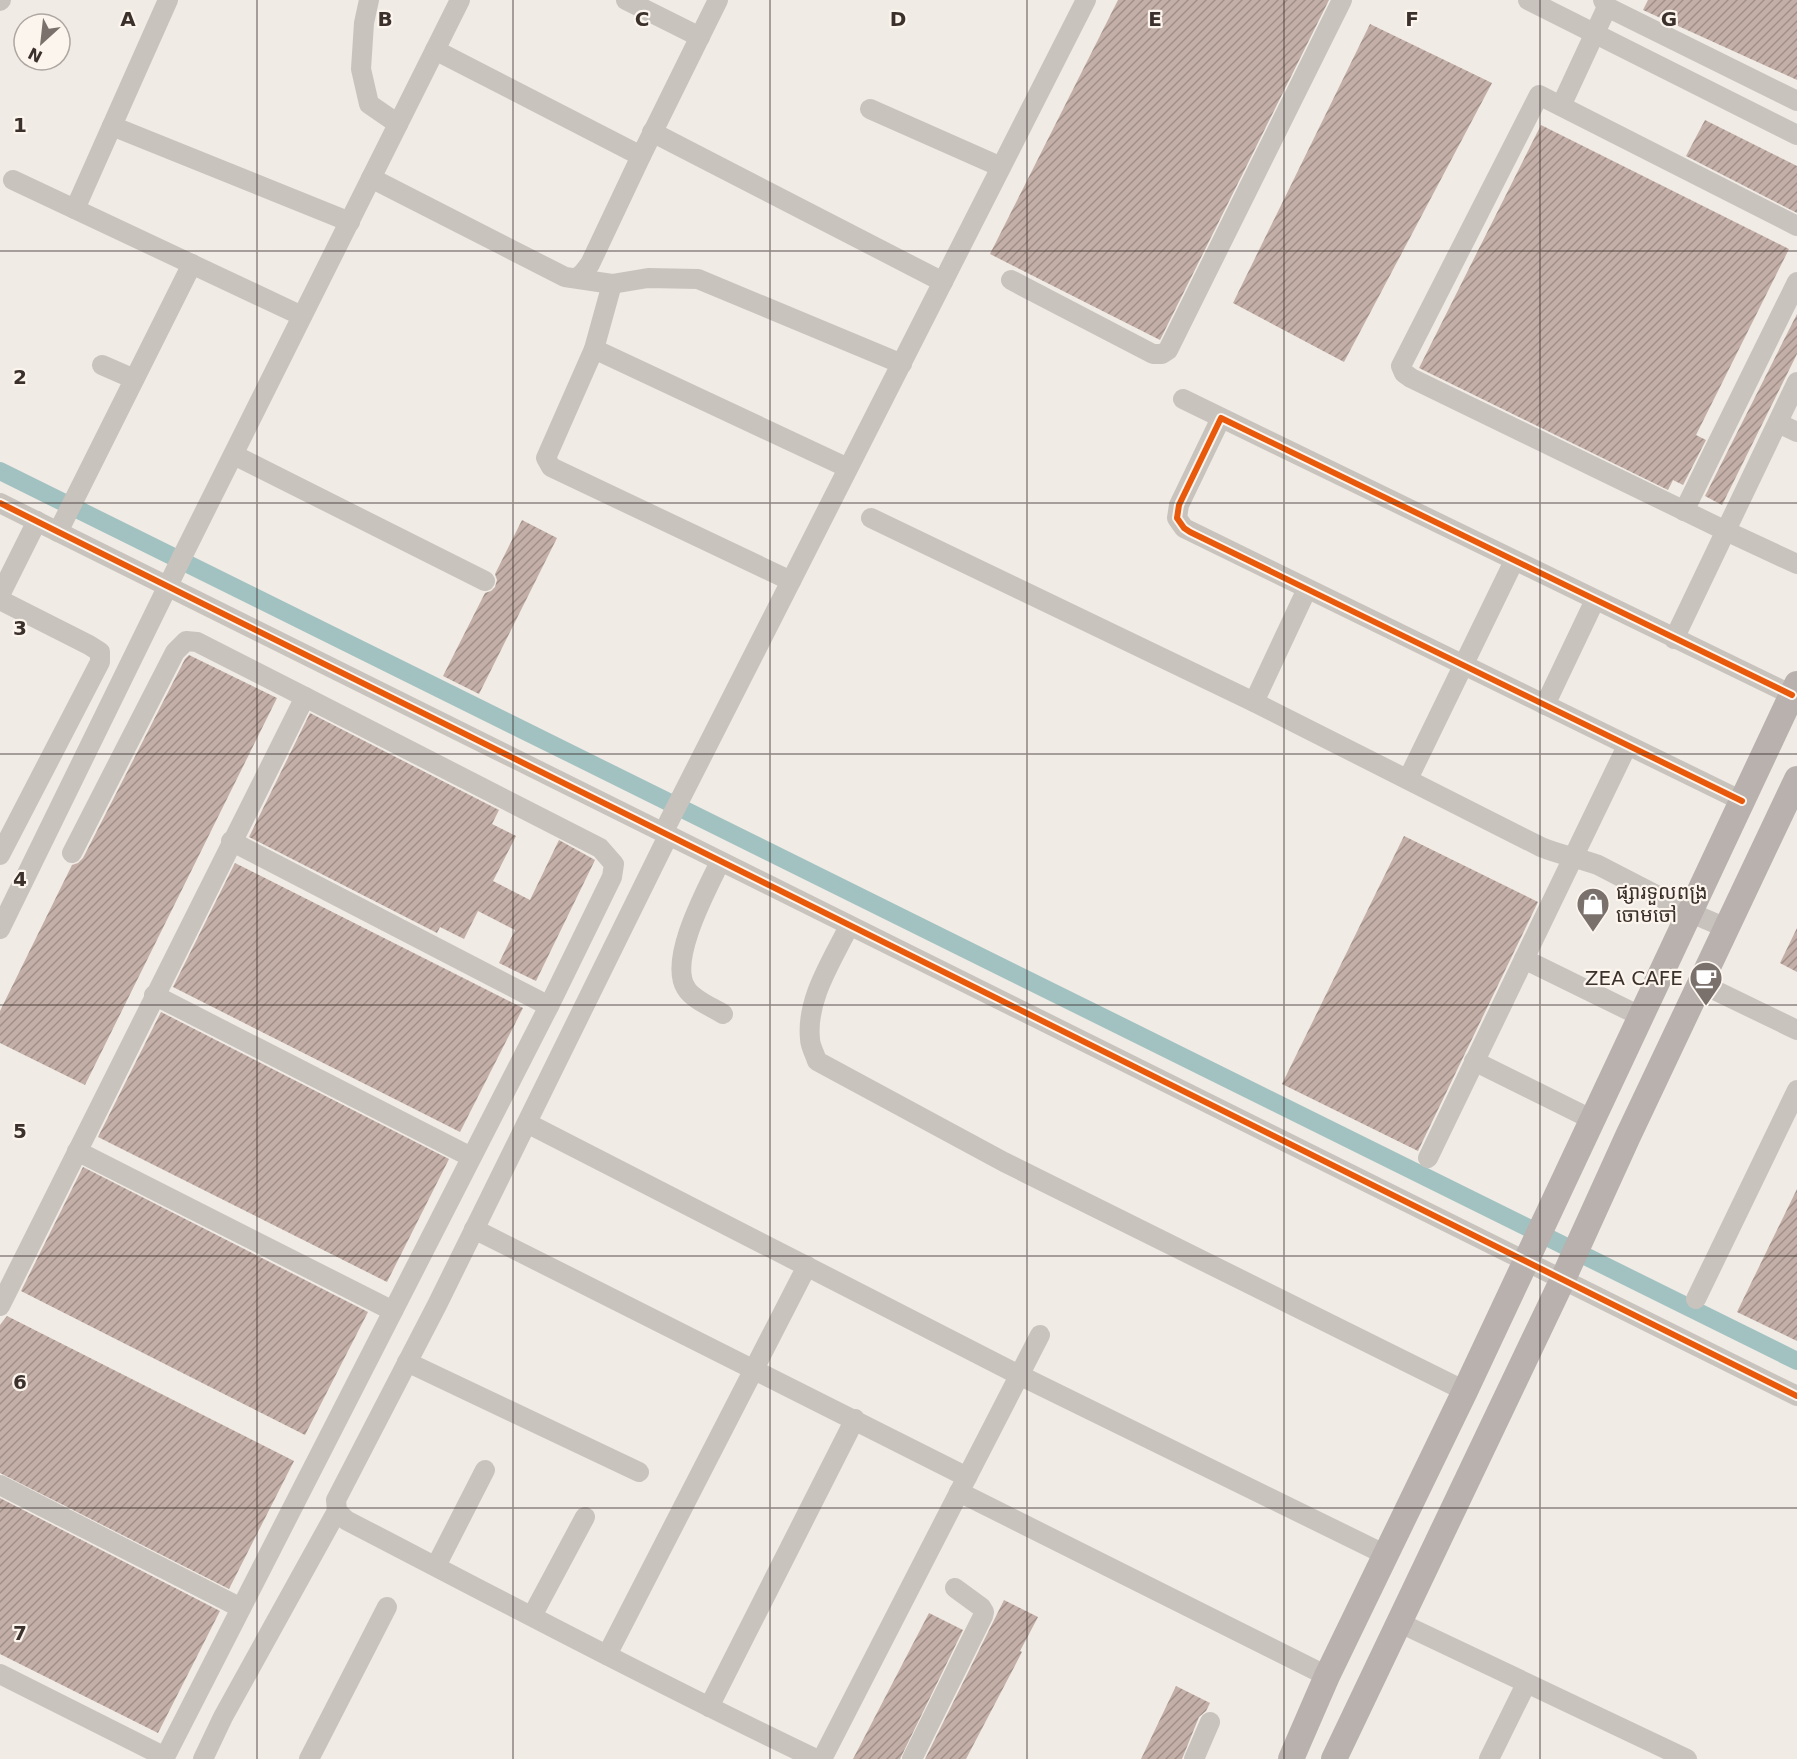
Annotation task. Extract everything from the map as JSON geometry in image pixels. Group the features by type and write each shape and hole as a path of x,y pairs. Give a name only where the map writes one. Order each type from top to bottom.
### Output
{"main road":[{"path":"1291,1759 1327,1676 1465,1391 1794,690"},
{"path":"1334,1759 1797,779"}],"street":[{"path":"75,208 168,0"},
{"path":"369,0 364,23 361,69 369,104 398,124"},
{"path":"0,929 183,555 460,0"},
{"path":"626,0 699,37"},
{"path":"577,278 590,264 640,156 718,0"},
{"path":"203,1759 223,1717 337,1511 336,1500 527,1123 669,823 1086,0"},
{"path":"1011,280 1153,354 1162,354 1168,350 1342,0"},
{"path":"1528,0 1797,135"},
{"path":"1561,105 1594,34 1605,3 1797,101"},
{"path":"435,50 640,156"},
{"path":"1797,226 1539,95 1403,358 1401,366 1411,378 1797,564"},
{"path":"870,109 1001,167"},
{"path":"112,126 350,222"},
{"path":"652,132 943,282"},
{"path":"370,178 565,277 612,284 648,278 698,279 902,364"},
{"path":"14,180 302,316"},
{"path":"61,525 192,264"},
{"path":"1684,511 1797,282"},
{"path":"612,284 594,350 546,458 548,464 791,581"},
{"path":"594,350 848,468"},
{"path":"102,364 134,380"},
{"path":"1674,639 1797,382"},
{"path":"1183,399 1674,639 1794,690"},
{"path":"1221,418 1179,505 1177,518 1184,528 1742,801"},
{"path":"1778,423 1797,432"},
{"path":"234,455 485,580"},
{"path":"0,503 37,521 61,525 669,823 720,862 849,926 1572,1259 1797,1396"},
{"path":"871,518 1254,702 1541,847 1598,865 1689,912 1726,928"},
{"path":"0,595 37,521"},
{"path":"1408,779 1514,561"},
{"path":"1254,702 1307,589"},
{"path":"0,600 100,652 100,662 0,855"},
{"path":"1545,705 1595,600"},
{"path":"0,1674 164,1758 549,1006 612,878 614,864 600,848 197,642 186,641 176,652 72,853"},
{"path":"0,1306 305,697"},
{"path":"1428,1158 1627,746"},
{"path":"231,841 549,1006"},
{"path":"720,862 689,928 683,958 682,980 687,990 723,1014"},
{"path":"849,926 810,1014 810,1042 817,1061 1004,1161 1465,1391"},
{"path":"1524,959 1640,1016"},
{"path":"1700,983 1797,1030"},
{"path":"154,995 471,1157"},
{"path":"1474,1061 1592,1119"},
{"path":"1696,1299 1797,1090"},
{"path":"527,1123 1019,1375 1386,1556"},
{"path":"77,1151 393,1311"},
{"path":"474,1229 855,1419 963,1484 1327,1676"},
{"path":"607,1655 807,1266"},
{"path":"822,1759 1040,1335"},
{"path":"407,1362 639,1472"},
{"path":"709,1707 855,1419"},
{"path":"436,1566 485,1470"},
{"path":"0,1485 241,1608"},
{"path":"337,1511 346,1520 709,1707 816,1759"},
{"path":"532,1616 585,1517"},
{"path":"912,1759 983,1616 984,1612 981,1607 955,1588"},
{"path":"309,1759 387,1607"},
{"path":"1398,1622 1687,1759"},
{"path":"1488,1759 1526,1684"},
{"path":"1194,1759 1210,1722"}],"building":[{"path":"1118,0 1329,0 1160,340 990,254"},
{"path":"1648,0 1797,0 1797,80 1643,10"},
{"path":"1370,24 1492,83 1344,362 1233,303"},
{"path":"1705,120 1797,166 1797,213 1686,156"},
{"path":"1541,125 1789,249 1696,435 1706,440 1683,485 1673,480 1668,490 1419,368"},
{"path":"1797,314 1797,354 1722,505 1705,496"},
{"path":"522,520 557,538 479,694 443,676 485,593 495,587 497,580 495,574"},
{"path":"189,655 277,698 85,1085 0,1043 0,1011 72,865 83,858"},
{"path":"310,713 499,810 492,824 516,836 493,881 530,900 559,840 595,860 536,981 499,963 515,930 478,911 464,939 440,927 437,933 249,837"},
{"path":"1404,836 1538,902 1418,1151 1282,1084"},
{"path":"235,863 523,1008 460,1132 173,987"},
{"path":"1797,928 1797,972 1780,963"},
{"path":"161,1012 449,1159 387,1282 98,1137"},
{"path":"83,1167 368,1312 305,1435 21,1291"},
{"path":"1797,1189 1797,1341 1737,1312"},
{"path":"7,1316 294,1461 229,1589 0,1473 0,1325"},
{"path":"0,1498 220,1611 158,1733 0,1654"},
{"path":"1004,1600 1038,1617 1020,1651 1022,1652 966,1759 925,1759"},
{"path":"929,1613 963,1630 900,1759 853,1759"},
{"path":"1176,1686 1210,1703 1199,1717 1182,1759 1141,1759"}],"waterway":[{"path":"0,471 1797,1361"}],"cycle path":[{"path":"1742,801 1190,532 1177,518 1179,505 1221,418 1792,695"},
{"path":"0,503 1797,1396"}],"place":[{"name":"ផ្សារទួលពង្រ ចោមចៅ","path":"1593,933"},
{"name":"ZEA CAFE","path":"1706,1007"}]}
